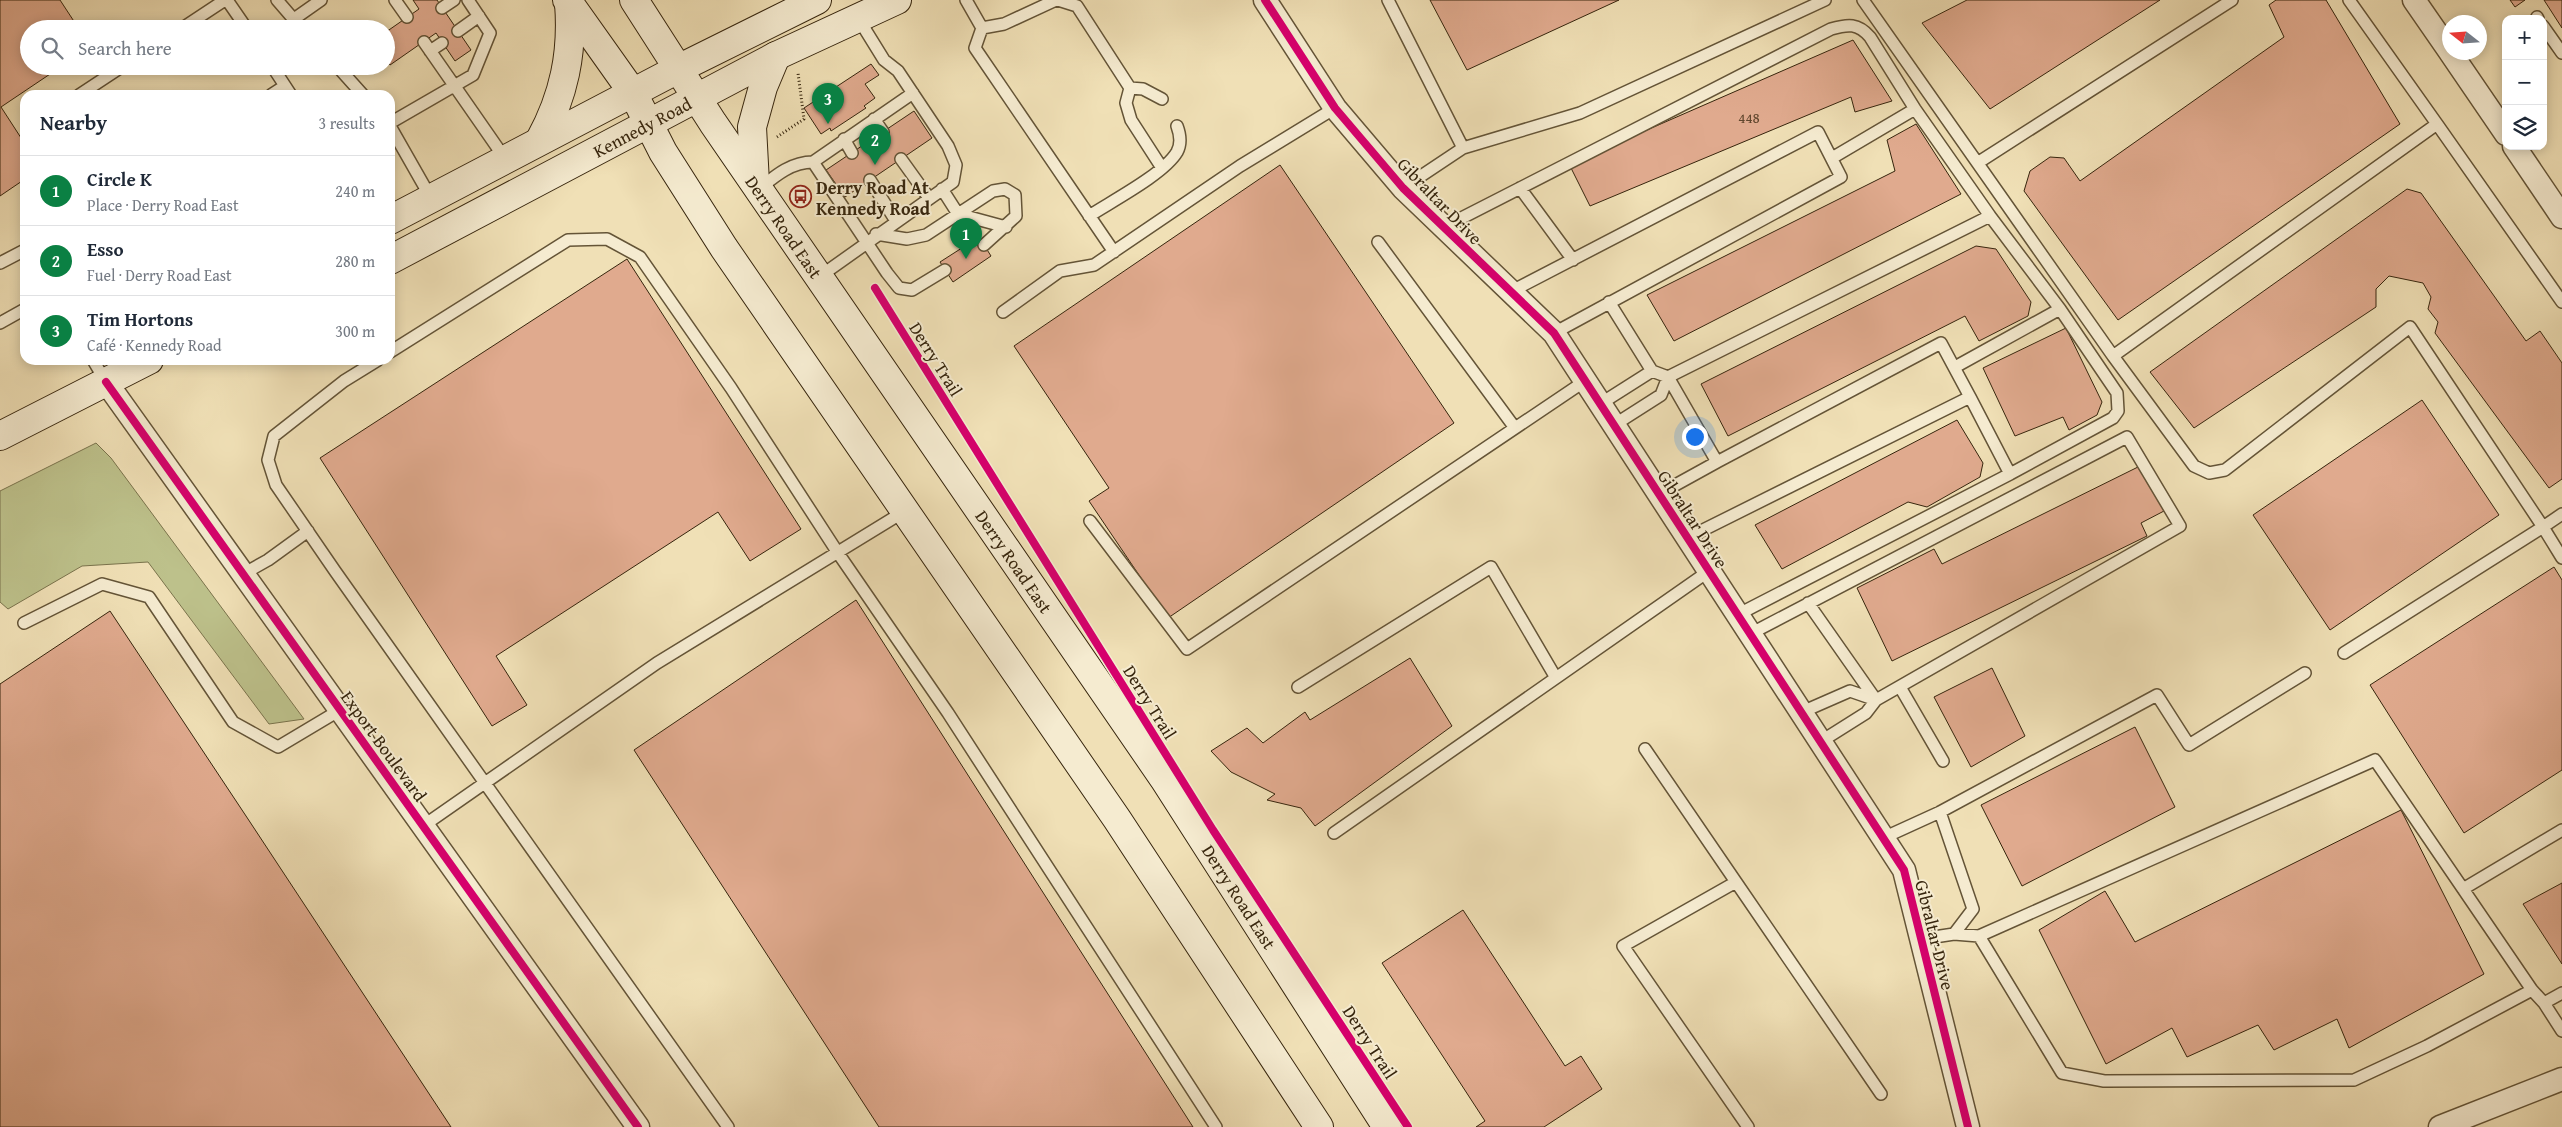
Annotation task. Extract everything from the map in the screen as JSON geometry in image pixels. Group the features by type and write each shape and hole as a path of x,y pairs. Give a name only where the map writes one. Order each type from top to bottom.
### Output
{"main road":[{"name":"Derry Road East","path":"634,0 697,98 1164,779 1387,1127"},
{"name":"Kennedy Road","path":"395,217 506,160 540,140 817,0"},
{"name":"Kennedy Road","path":"395,257 776,56 897,0"},
{"path":"568,1 633,93 647,123 724,248 1117,819 1319,1127"},
{"path":"540,140 561,97 566,76 570,42 568,1"},
{"path":"757,186 752,127 763,87 776,56"},
{"path":"0,436 100,371 126,365"}],"street":[{"name":"Gibraltar Drive","path":"1265,0 1335,108 1403,188 1442,228 1554,333 1904,870 1968,1127"},
{"path":"2414,0 2442,40"},
{"path":"2455,60 2502,128"},
{"path":"2517,150 2562,217"},
{"name":"Export Boulevard","path":"100,371 638,1127"},
{"path":"2440,1127 2562,1079"}],"lane":[{"path":"195,20 226,0 240,20"},
{"path":"276,0 294,20 321,0"},
{"path":"442,8 454,0"},
{"path":"395,121 473,75 490,33 468,0"},
{"path":"966,0 982,28 976,48 1114,252"},
{"path":"982,28 1004,24 1057,0 1077,6 1130,88 1126,104 1131,120 1162,168"},
{"path":"1388,0 1463,148"},
{"path":"1403,188 1463,148 1580,113 1825,0"},
{"path":"1863,0 1979,162 2113,356 2194,466 2209,473 2225,470 2410,326 2562,558"},
{"path":"1979,162 2232,0"},
{"path":"2348,0 2562,302"},
{"path":"400,2 407,18"},
{"path":"458,31 479,16"},
{"path":"819,277 952,182 956,165 948,146 898,71 884,60 858,18"},
{"path":"1442,228 1831,29 1855,25 1863,29 1870,37 1915,109 1990,216 2060,309 2117,393 2118,410 2113,418 2104,425 1737,615"},
{"path":"2547,32 2562,53"},
{"path":"442,43 427,46 506,160"},
{"path":"87,90 109,75"},
{"path":"278,75 287,90"},
{"path":"345,75 359,90"},
{"path":"1130,88 1143,89 1162,99"},
{"path":"757,186 803,162 813,162 912,93"},
{"path":"1003,312 1060,271 1094,265 1240,166 1335,108"},
{"path":"1832,158 1915,109"},
{"path":"874,119 883,132"},
{"path":"2113,356 2437,124"},
{"path":"1089,216 1162,168 1177,151 1180,137 1177,126"},
{"path":"1510,292 1818,132 1841,177 1554,333"},
{"path":"395,133 431,198"},
{"path":"844,140 852,153"},
{"path":"901,159 928,198"},
{"path":"813,162 872,238 886,273 899,288 912,290 945,270"},
{"path":"870,180 896,221"},
{"path":"1520,188 1573,260"},
{"path":"942,189 958,214 1006,227"},
{"path":"872,238 907,240 926,235 993,191 1005,189 1015,195 1018,207 1016,216 984,245"},
{"path":"1614,426 1661,396 1668,377 1990,216"},
{"path":"395,349 568,240 607,239 640,257 731,388 838,553 948,713 1216,1127"},
{"path":"1378,242 1515,428"},
{"path":"0,263 20,253"},
{"path":"1609,302 1652,371 1668,377 1717,462"},
{"path":"1955,367 2060,309"},
{"path":"0,323 20,312"},
{"path":"1659,494 1941,343 2010,474"},
{"path":"370,365 344,381 274,436 268,460 276,485 728,1127"},
{"path":"1600,404 1652,371"},
{"path":"1090,521 1187,649 1585,381"},
{"path":"1687,538 1970,397"},
{"path":"1750,634 2127,437 2180,526 1876,700 1866,713 1820,742"},
{"path":"423,826 657,663 905,511"},
{"path":"2344,653 2562,514"},
{"path":"243,574 268,560 308,531"},
{"path":"1298,687 1491,567 1556,678"},
{"path":"1334,833 1709,571"},
{"path":"24,623 102,584 149,597 233,722 278,747 340,710"},
{"path":"1808,603 1876,700"},
{"path":"1883,838 1940,812 2157,695 2189,745 2304,672"},
{"path":"1900,687 1943,761"},
{"path":"1802,712 1850,691 1876,700"},
{"path":"1645,748 1881,1094"},
{"path":"1921,939 1954,934 1979,936 2375,760 2532,990 2544,1003 2562,1030"},
{"path":"1940,812 1973,909 1954,934"},
{"path":"2463,889 2562,830"},
{"path":"1736,882 1623,946 1748,1127"},
{"path":"1979,936 2062,1074 2104,1081 2354,1080 2427,1046 2532,990"},
{"path":"2544,1003 2562,993"}],"path":[{"path":"770,142 804,119 798,73"}],"green space":[{"path":"96,443 111,458 304,719 269,724 148,562 82,566 8,609 0,602 0,491"}],"building":[{"path":"0,0 60,0 73,20 20,20 20,75 49,75 26,90 20,90 20,94 1,107 20,136 20,182 0,196"},
{"path":"413,0 437,0 471,50 455,61 436,33 395,62 395,26 419,9"},
{"path":"1430,0 1619,0 1467,70"},
{"path":"1967,0 2160,0 1990,109 1922,23"},
{"path":"2276,0 2326,0 2400,124 2118,320 2024,191 2030,171 2050,157 2064,158 2080,181 2284,37 2269,5"},
{"path":"2510,0 2525,0 2515,7"},
{"path":"2544,0 2562,0 2562,28"},
{"path":"1853,40 1892,101 1855,112 1851,97 1590,206 1569,164"},
{"path":"871,64 879,75 865,84 875,98 864,106 866,108 831,131 830,128 821,134 804,108"},
{"path":"914,111 932,138 845,197 826,170"},
{"path":"1916,124 1961,194 1674,341 1647,295 1895,171 1887,140"},
{"path":"1280,165 1454,423 1168,618 1089,501 1109,488 1014,346"},
{"path":"2407,189 2421,193 2526,341 2540,331 2562,363 2562,479 2549,488 2435,333 2438,322 2428,309 2431,297 2423,283 2389,276 2376,289 2376,307 2194,428 2150,372"},
{"path":"979,237 991,256 953,282 940,262"},
{"path":"1976,246 1996,249 2031,302 2028,316 1979,341 1965,316 1728,436 1701,384"},
{"path":"627,259 801,529 750,561 718,512 496,656 527,705 492,726 320,458"},
{"path":"2066,328 2102,402 2097,415 2069,430 2063,417 2015,436 1983,368"},
{"path":"2422,400 2499,515 2330,630 2253,515"},
{"path":"1957,420 1983,463 1980,477 1927,507 1908,502 1782,569 1755,525"},
{"path":"2142,465 2164,511 2141,523 2147,536 1892,661 1857,588 1934,549 1942,564"},
{"path":"2554,567 2562,580 2562,770 2464,833 2370,685"},
{"path":"856,600 1193,1127 879,1127 634,750"},
{"path":"110,611 451,1127 0,1127 0,684"},
{"path":"1410,658 1452,726 1315,826 1301,808 1267,800 1275,794 1231,772 1211,751 1247,728 1263,743 1305,712 1310,720"},
{"path":"1992,668 2025,736 1971,767 1934,697"},
{"path":"2135,727 2175,807 2022,886 1981,805"},
{"path":"2401,810 2484,974 2349,1048 2337,1019 2274,1050 2258,1025 2187,1057 2172,1028 2106,1064 2039,930 2105,891 2135,942"},
{"path":"2562,883 2562,964 2523,904"},
{"path":"1463,910 1565,1066 1581,1056 1602,1089 1544,1127 1476,1127 1485,1121 1382,963"}],"cycle path":[{"path":"1265,0 1335,108 1403,188 1554,333 1904,870 1968,1127"},
{"name":"Derry Trail","path":"875,288 1213,830 1408,1127"},
{"path":"106,382 638,1127"}],"place":[{"name":"Tim Hortons","path":"828,124"},
{"name":"Esso","path":"875,165"},
{"name":"Derry Road At Kennedy Road","path":"800,197"},
{"name":"Circle K","path":"966,259"}]}
